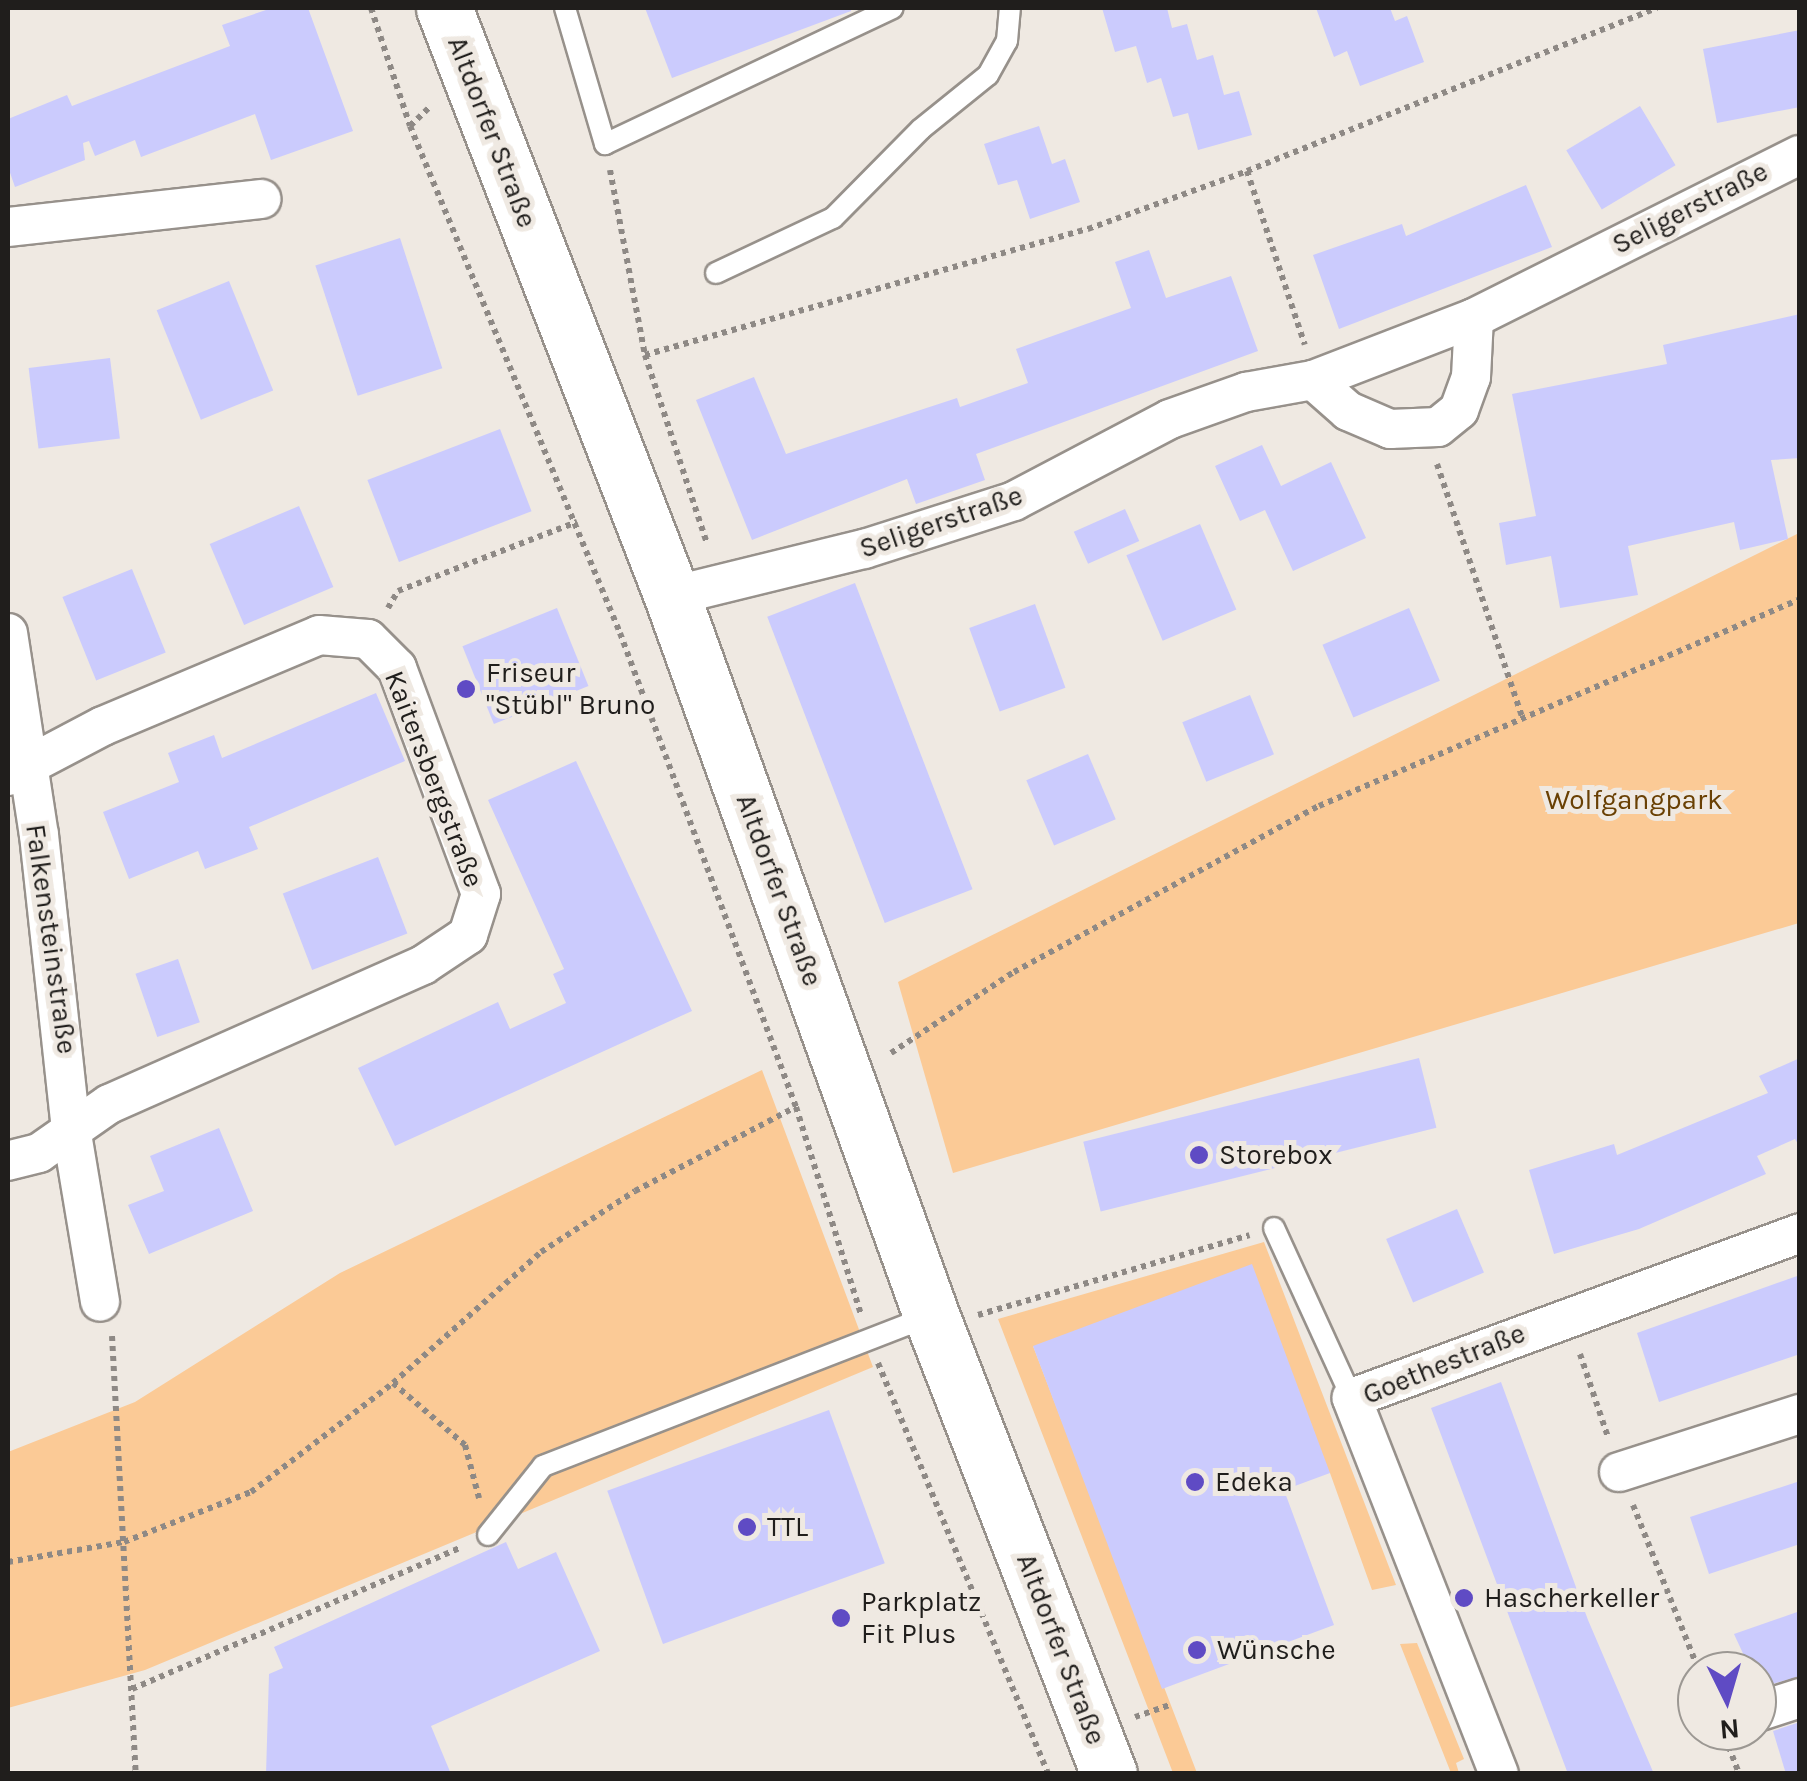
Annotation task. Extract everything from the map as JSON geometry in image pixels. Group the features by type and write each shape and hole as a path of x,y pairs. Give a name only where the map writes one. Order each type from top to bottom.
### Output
{"main road":[{"name":"Altdorfer Straße","path":"444,8 697,592 954,1308 1109,1774"}],"street":[{"name":"Seligerstraße","path":"697,592 1014,501 1170,419 1246,392 1313,380 1364,355 1474,318 1800,155"},
{"path":"8,227 261,199"},
{"path":"1313,380 1348,411 1390,429 1425,430 1459,410 1471,376 1474,318"},
{"name":"Falkensteinstraße","path":"8,633 16,772 38,835 71,1128 100,1302"},
{"name":"Kaitersbergstraße","path":"16,772 103,726 319,635 368,639 398,668 482,894 468,935 423,965 109,1104 71,1128"},
{"path":"8,1162 39,1153 71,1128"},
{"name":"Goethestraße","path":"1499,1774 1352,1398 1800,1233"},
{"path":"1619,1472 1800,1414"}],"lane":[{"path":"565,8 606,144 893,8"},
{"path":"716,273 833,218 921,130 988,75 1007,41 1010,8"},
{"path":"1274,1228 1352,1398"},
{"path":"488,1535 543,1466 954,1308"}],"path":[{"path":"371,8 410,126 578,522 796,1106 869,1341 1048,1774"},
{"path":"645,355 1088,230 1657,8"},
{"path":"606,144 645,355 697,592"},
{"path":"1247,171 1313,380"},
{"path":"1425,430 1522,716"},
{"path":"368,639 398,591 578,522"},
{"path":"891,1053 1014,972 1176,880 1319,806 1800,598"},
{"path":"884,1035 897,1072"},
{"path":"8,1562 124,1542 251,1492 393,1383 541,1252 635,1191 796,1106"},
{"path":"954,1308 985,1315 1274,1228"},
{"path":"100,1302 112,1328 136,1774"},
{"path":"954,1308 985,1315"},
{"path":"985,1315 992,1333"},
{"path":"132,1689 488,1535 465,1445 393,1383"},
{"path":"1132,1698 1145,1730"},
{"path":"1139,1716 1170,1705"}],"green space":[{"name":"Wolfgangpark","path":"1799,533 1799,923 953,1173 898,982"},
{"path":"762,1070 873,1367 145,1670 8,1708 8,1452 135,1402 340,1273"},
{"path":"1264,1242 1396,1585 1372,1590 1330,1473 1033,1346 1197,1773 1173,1773 998,1319"},
{"path":"1417,1643 1464,1759 1456,1763 1459,1773 1451,1773 1400,1644"}],"building":[{"path":"272,8 308,8 353,131 271,160 255,114 141,157 135,140 95,156 89,141 83,143 85,160 15,187 8,167 8,119 67,95 72,106 230,46 222,25"},
{"path":"645,8 851,8 851,11 672,78"},
{"path":"1102,8 1167,8 1172,28 1187,24 1197,60 1213,55 1224,95 1239,91 1252,135 1198,150 1188,113 1173,117 1161,78 1147,83 1136,46 1115,52"},
{"path":"1316,8 1390,8 1395,21 1407,16 1424,62 1360,86 1347,51 1334,57"},
{"path":"1800,30 1800,107 1717,123 1703,49"},
{"path":"1640,106 1676,165 1602,209 1566,150"},
{"path":"1039,126 1052,164 1065,159 1080,202 1030,219 1017,180 998,185 984,144"},
{"path":"1526,185 1552,247 1339,329 1313,255 1402,224 1406,236"},
{"path":"400,238 442,368 358,396 315,266"},
{"path":"1149,250 1166,298 1231,276 1258,351 976,454 985,480 916,504 907,479 752,540 696,400 754,377 786,454 957,398 960,407 1028,383 1016,349 1131,308 1115,262"},
{"path":"229,281 273,390 201,420 157,310"},
{"path":"1800,314 1800,458 1771,460 1788,539 1740,550 1734,522 1628,546 1638,595 1560,608 1551,556 1506,565 1499,523 1536,516 1512,394 1667,364 1663,345"},
{"path":"110,358 120,438 38,448 29,368"},
{"path":"500,429 532,511 399,562 367,480"},
{"path":"1262,445 1281,486 1331,462 1366,538 1293,571 1265,510 1240,521 1215,466"},
{"path":"299,506 333,587 244,625 210,544"},
{"path":"1125,509 1139,541 1088,564 1074,532"},
{"path":"1200,524 1236,610 1163,641 1126,555"},
{"path":"132,569 166,652 96,681 62,597"},
{"path":"855,583 973,889 885,923 767,617"},
{"path":"1035,604 1065,688 1000,712 969,628"},
{"path":"557,608 588,686 494,724 462,646"},
{"path":"1409,608 1440,681 1353,717 1322,645"},
{"path":"376,693 405,761 249,827 258,849 205,869 198,851 129,879 103,812 179,782 168,753 214,735 222,758"},
{"path":"1250,695 1274,754 1206,782 1182,722"},
{"path":"1088,754 1116,819 1054,846 1026,780"},
{"path":"576,761 692,1011 395,1146 358,1068 498,1002 510,1029 566,1003 553,974 564,969 488,800"},
{"path":"378,857 407,934 312,970 283,894"},
{"path":"178,959 200,1022 157,1037 135,974"},
{"path":"1419,1058 1436,1128 1101,1212 1083,1142"},
{"path":"1800,1058 1800,1147 1795,1139 1757,1156 1766,1174 1639,1229 1554,1254 1529,1170 1614,1144 1617,1155 1768,1093 1759,1076"},
{"path":"219,1128 253,1211 149,1254 128,1205 164,1191 150,1156"},
{"path":"1457,1209 1484,1273 1413,1303 1386,1239"},
{"name":"Edeka","path":"1252,1264 1330,1473 1284,1490 1334,1625 1162,1689 1033,1346"},
{"path":"1800,1275 1800,1354 1659,1402 1637,1333"},
{"path":"1501,1382 1588,1620 1654,1774 1568,1774 1431,1408"},
{"name":"TTL","path":"829,1410 885,1563 663,1644 607,1491"},
{"path":"1800,1481 1800,1544 1709,1574 1690,1517"},
{"path":"506,1542 518,1569 556,1552 600,1651 431,1726 451,1774 266,1774 269,1674 283,1668 274,1647"},
{"path":"1800,1611 1800,1676 1777,1683 1777,1651 1742,1651 1734,1634"},
{"path":"1800,1722 1800,1774 1786,1774 1777,1730"}],"place":[{"name":"Friseur \"Stübl\" Bruno","path":"466,689"},
{"name":"Storebox","path":"1199,1155"},
{"name":"Edeka","path":"1195,1482"},
{"name":"TTL","path":"747,1527"},
{"name":"Hascherkeller","path":"1464,1598"},
{"name":"Parkplatz Fit Plus","path":"841,1618"},
{"name":"Wünsche","path":"1197,1650"}]}
